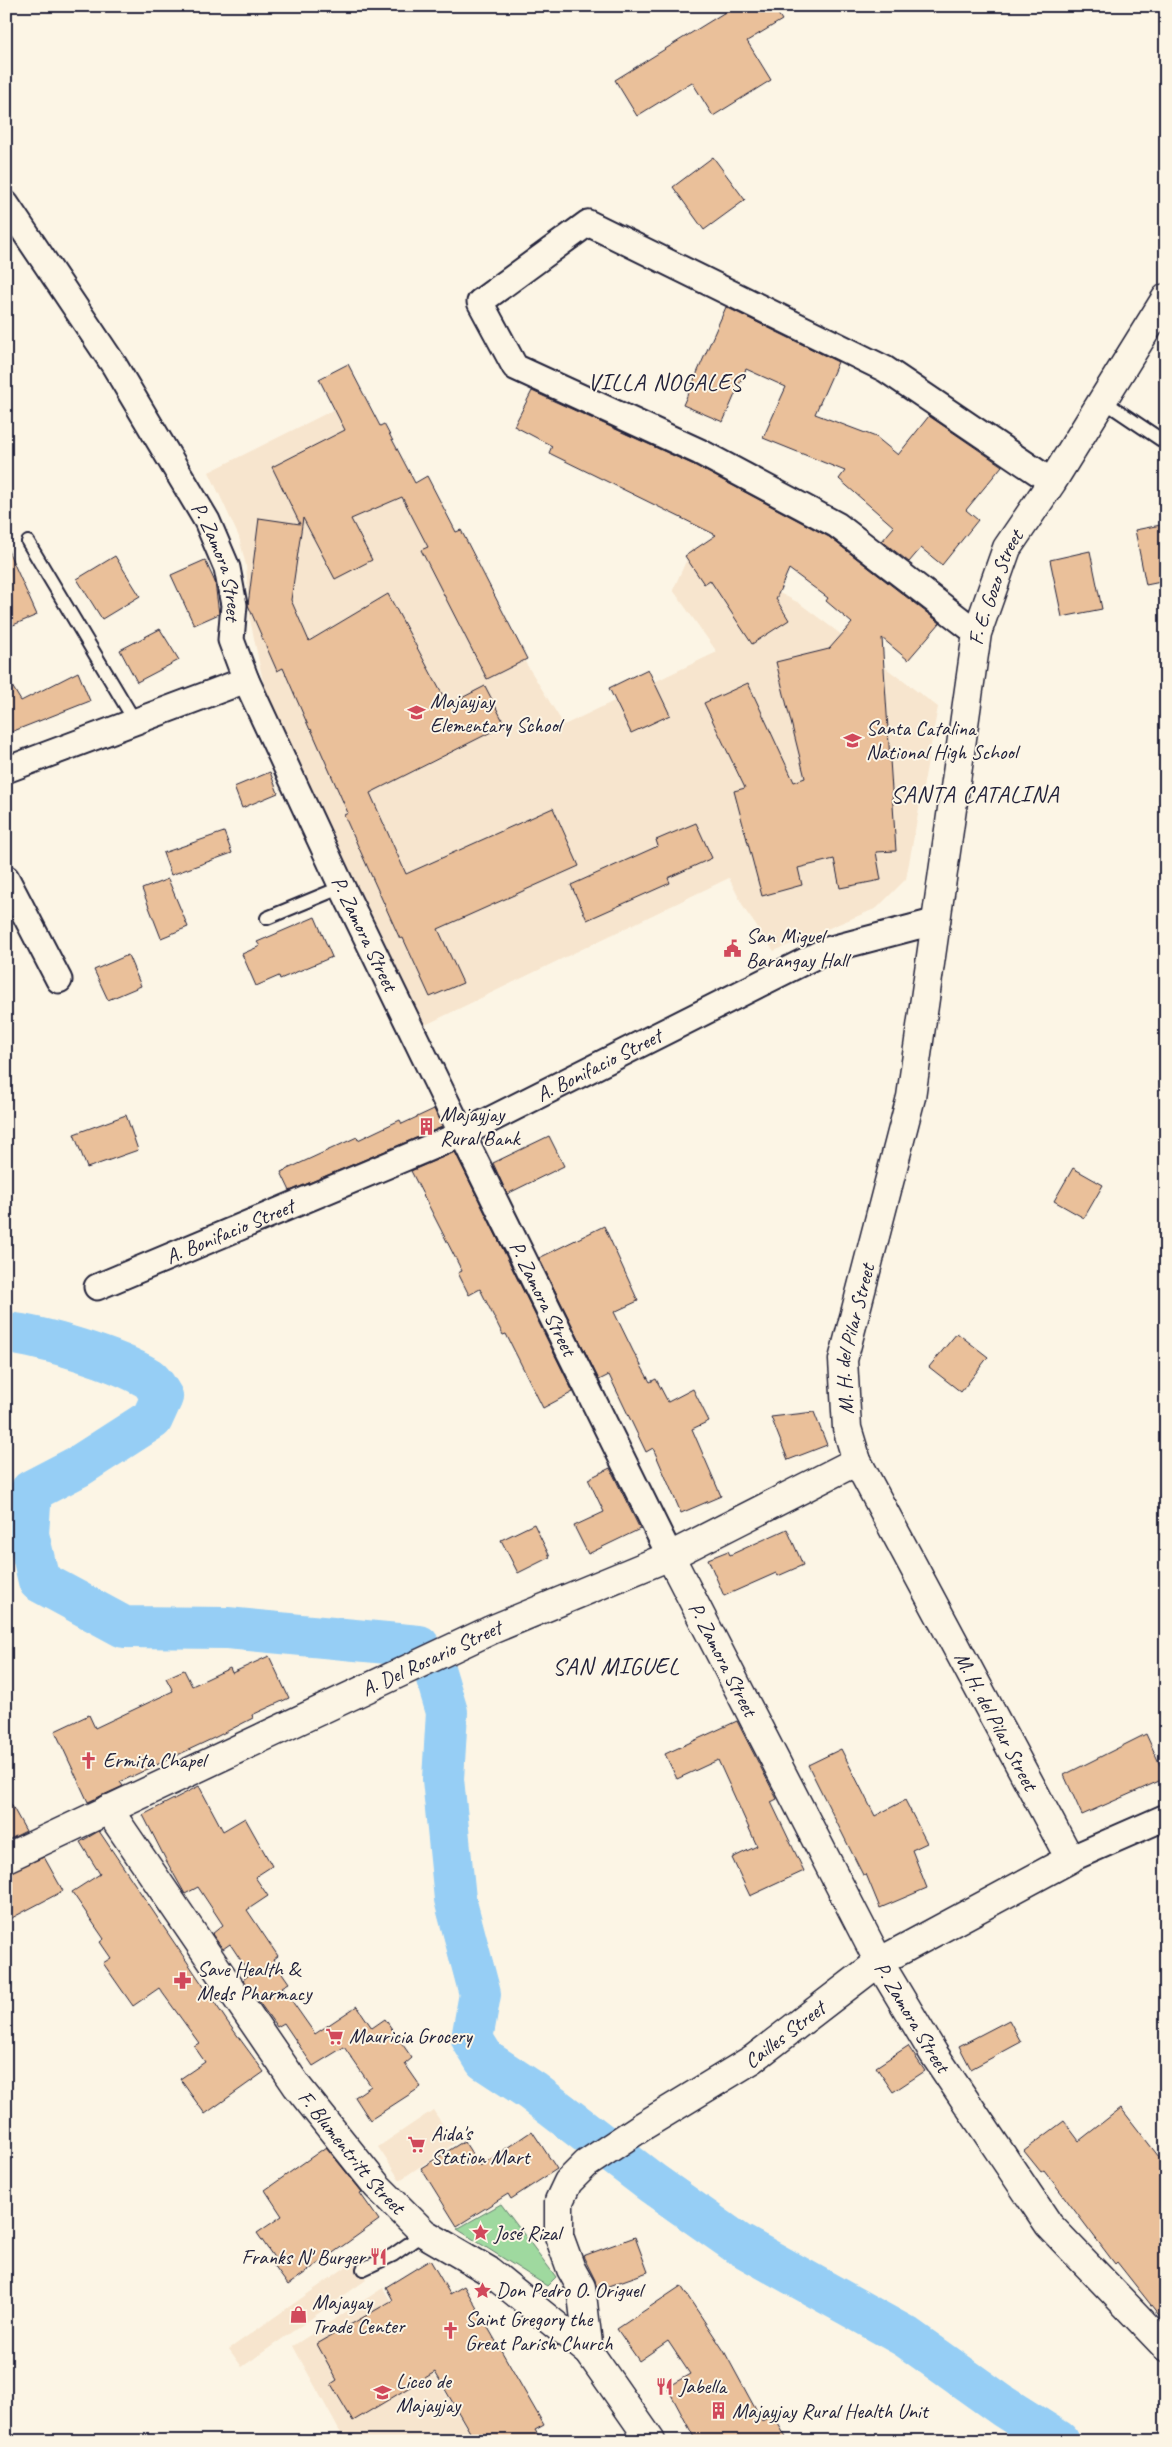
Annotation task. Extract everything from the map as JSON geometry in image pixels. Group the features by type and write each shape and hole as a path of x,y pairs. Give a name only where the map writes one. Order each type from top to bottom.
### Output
{"main road":[{"name":"F. E. Gozo Street","path":"937,921 977,633 1007,548 1052,482 1166,298"},
{"name":"M. H. del Pilar Street","path":"937,921 911,1097 843,1360 847,1428 857,1461 1070,1859"},
{"name":"A. Del Rosario Street","path":"6,1858 492,1630 670,1556 857,1461"},
{"name":"P. Zamora Street","path":"670,1556 879,1962 948,2076 1049,2225 1166,2347"},
{"name":"F. Blumentritt Street","path":"108,1809 296,2086 377,2186 424,2233 489,2271 589,2352 651,2441"},
{"name":"Cailles Street","path":"589,2352 586,2308 581,2287 571,2269 559,2236 559,2201 568,2182 586,2164 643,2126 753,2059 879,1962 1070,1859"}],"street":[{"name":"P. Zamora Street","path":"6,204 114,365 207,521 227,568 234,605 231,640 246,680 342,887 670,1556"},
{"path":"977,633 837,525 700,452 515,367 480,302 588,223 885,369 1052,482"},
{"path":"6,770 136,723 246,680"},
{"path":"6,878 59,980"},
{"name":"A. Bonifacio Street","path":"98,1287 462,1134 827,950 937,921"},
{"name":"Cailles Street","path":"1070,1859 1166,1817"}],"lane":[{"path":"1102,400 1166,443"},
{"path":"28,542 136,723"},
{"path":"268,918 342,887"},
{"path":"364,2269 393,2255 424,2233"}],"shaded area":[{"name":"Majayjay Elementary School","path":"361,396 564,725 717,652 673,590 692,548 799,603 938,707 906,879 877,908 774,951 745,910 729,878 417,1029 264,686 250,619 246,566 239,537 209,472"},
{"name":"Aida's Station Mart","path":"433,2110 455,2143 400,2180 378,2147"},
{"name":"Majayay Trade Center","path":"353,2262 366,2280 242,2367 229,2349"},
{"name":"Liceo de Majayjay","path":"383,2288 474,2441 345,2441 293,2346"}],"green space":[{"path":"501,2204 556,2277 547,2286 457,2229"}],"building":[{"path":"735,6 773,6 782,20 747,41 771,80 713,116 692,82 637,116 615,80"},
{"path":"713,157 745,200 704,230 673,187"},
{"path":"726,307 838,362 815,414 876,437 898,455 929,416 1002,466 966,510 978,520 942,565 921,548 909,562 882,541 894,527 839,479 845,471 763,438 786,387 746,369 723,422 683,405"},
{"path":"348,364 380,426 384,424 415,483 427,476 456,532 461,530 527,659 487,679 421,550 428,547 402,497 351,519 372,560 335,579 303,518 291,600 309,641 388,594 448,705 485,686 505,725 370,793 406,874 553,808 579,866 438,929 463,983 430,997 403,938 400,939 344,815 348,813 283,668 277,671 248,605 259,518 300,524 272,467 345,430 319,379"},
{"path":"532,391 694,465 829,537 940,623 908,660 882,638 896,851 876,852 881,880 840,888 834,859 798,868 802,885 762,896 734,791 745,788 704,703 748,683 794,782 805,778 776,662 829,649 852,623 826,601 828,598 789,569 776,599 789,620 752,644 710,580 704,584 685,556 716,535 549,453 552,446 514,426"},
{"path":"1166,524 1166,581 1146,585 1135,530"},
{"path":"6,546 37,615 6,628"},
{"path":"1090,551 1102,609 1062,617 1050,560"},
{"path":"115,556 140,596 102,619 77,579"},
{"path":"205,560 215,582 219,614 194,625 171,575"},
{"path":"160,629 179,660 137,682 120,650"},
{"path":"648,669 670,715 631,733 609,688"},
{"path":"78,672 90,701 6,734 6,676 21,701"},
{"path":"270,772 278,793 242,808 234,787"},
{"path":"696,823 712,858 668,878 670,883 587,920 571,885 658,846 656,840"},
{"path":"224,832 232,853 171,875 163,853"},
{"path":"168,879 188,927 161,938 142,889"},
{"path":"315,917 332,957 280,979 279,976 256,986 242,954 260,946 257,942"},
{"path":"128,955 141,986 108,1000 94,970"},
{"path":"434,1109 442,1127 290,1191 281,1172 357,1137 358,1140 400,1120 402,1124"},
{"path":"126,1115 138,1150 87,1168 74,1134"},
{"path":"549,1136 564,1166 507,1194 493,1163"},
{"path":"455,1152 573,1392 543,1408 506,1334 503,1335 480,1289 469,1295 458,1273 462,1271 411,1171"},
{"path":"1073,1168 1103,1185 1084,1218 1054,1201"},
{"path":"604,1226 638,1301 614,1312 633,1351 650,1382 656,1379 668,1402 693,1389 709,1421 692,1429 721,1496 681,1513 653,1448 646,1452 609,1375 599,1380 539,1258"},
{"path":"957,1333 988,1357 961,1392 929,1367"},
{"path":"814,1412 827,1445 788,1460 771,1417"},
{"path":"610,1468 640,1529 588,1554 574,1526 604,1512 588,1479"},
{"path":"534,1524 550,1557 518,1573 501,1540"},
{"path":"787,1529 803,1565 778,1576 776,1573 724,1596 708,1559 728,1551 730,1555"},
{"path":"269,1656 289,1698 252,1715 253,1718 216,1737 120,1782 123,1786 88,1802 55,1731 89,1715 95,1728 173,1691 166,1678 184,1670 192,1686 230,1668 232,1673"},
{"path":"737,1721 777,1799 771,1802 804,1871 750,1896 732,1858 757,1846 718,1760 677,1779 665,1754"},
{"path":"1146,1734 1166,1778 1082,1815 1064,1775"},
{"path":"841,1749 875,1816 905,1800 927,1843 912,1850 927,1888 880,1908 866,1874 863,1875 808,1765"},
{"path":"199,1786 223,1831 245,1818 272,1866 255,1877 268,1896 247,1910 278,1956 273,1960 289,1983 282,1987 315,2034 357,2006 372,2028 385,2019 412,2058 405,2064 421,2087 370,2120 355,2097 371,2086 344,2047 313,2066 284,2023 277,2027 243,1980 250,1974 230,1944 223,1949 212,1934 223,1925 198,1887 185,1894 167,1862 143,1815"},
{"path":"6,1795 26,1831 6,1841"},
{"path":"99,1831 229,2024 264,2072 205,2114 180,2079 205,2062 194,2046 199,2043 159,1988 133,2006 103,1963 111,1958 100,1942 104,1939 72,1892 100,1874 80,1842"},
{"path":"44,1857 63,1891 6,1921 6,1873"},
{"path":"1009,2020 1021,2042 971,2069 959,2046"},
{"path":"908,2046 925,2071 893,2092 876,2067"},
{"path":"1121,2108 1166,2166 1166,2324 1117,2262 1115,2264 1044,2170 1041,2172 1024,2151 1064,2121 1079,2141"},
{"path":"532,2131 557,2169 511,2199 508,2194 457,2226 421,2168 464,2141 480,2166"},
{"path":"326,2147 362,2192 360,2193 379,2220 288,2285 271,2262 275,2259 257,2233 282,2216 265,2190"},
{"path":"635,2237 648,2272 597,2290 595,2280 583,2256"},
{"name":"Saint Gregory the Great Parish Church","path":"430,2260 450,2294 464,2286 544,2425 535,2430 542,2441 475,2441 435,2372 353,2421 331,2384 337,2380 317,2344 393,2300 386,2287"},
{"path":"681,2286 724,2351 762,2421 773,2415 788,2441 696,2441 667,2387 690,2374 668,2341 639,2361 617,2329"}],"waterway":[{"path":"6,1333 40,1339 99,1356 148,1378 162,1397 152,1419 79,1466 31,1491 28,1534 39,1581 124,1627 227,1628 419,1646 435,1672 447,1712 443,1779 455,1899 480,1994 472,2039 485,2060 532,2091 652,2183 737,2243 906,2337 1004,2407 1058,2441"}],"place":[{"name":"Majayjay Elementary School","path":"416,713"},
{"name":"Santa Catalina National High School","path":"852,740"},
{"name":"San Miguel Barangay Hall","path":"732,948"},
{"name":"Majayjay Rural Bank","path":"426,1126"},
{"name":"Ermita Chapel","path":"89,1760"},
{"name":"Save Health & Meds Pharmacy","path":"183,1981"},
{"name":"Mauricia Grocery","path":"335,2036"},
{"name":"Aida's Station Mart","path":"417,2145"},
{"name":"José Rizal","path":"480,2233"},
{"name":"Franks N' Burger","path":"379,2257"},
{"name":"Don Pedro O. Origuel","path":"482,2290"},
{"name":"Majayay Trade Center","path":"298,2314"},
{"name":"Saint Gregory the Great Parish Church","path":"451,2331"},
{"name":"Jabella","path":"665,2386"},
{"name":"Liceo de Majayjay","path":"382,2393"},
{"name":"Majayjay Rural Health Unit","path":"718,2411"}],"district":[{"name":"VILLA NOGALES","path":"665,382"},
{"name":"SANTA CATALINA","path":"975,794"},
{"name":"SAN MIGUEL","path":"616,1666"}]}
